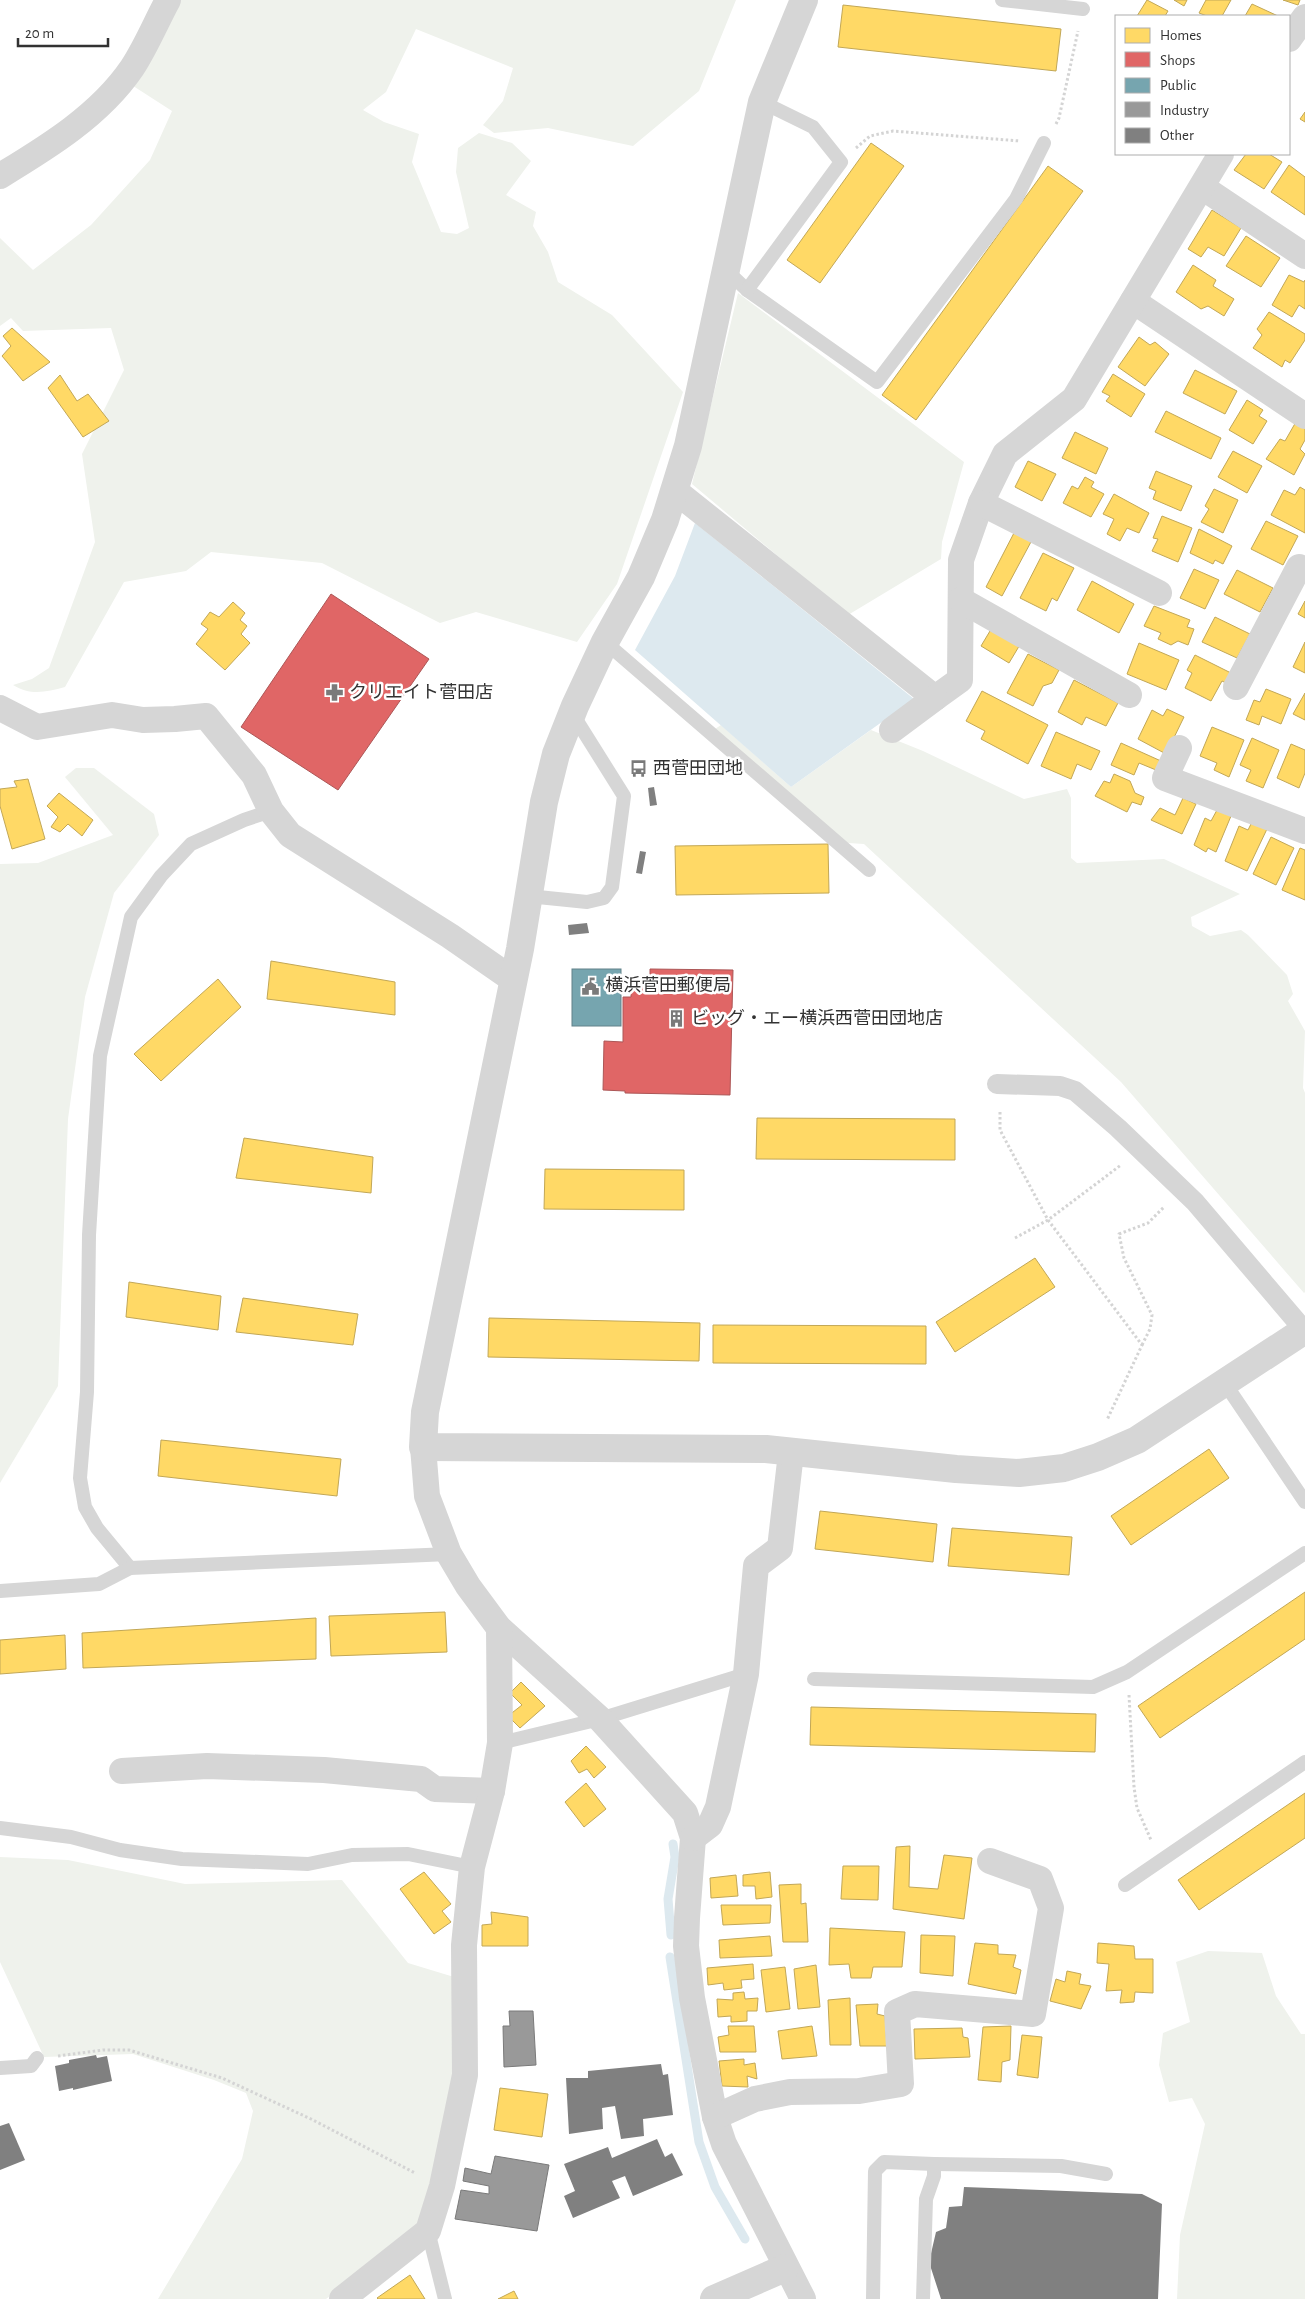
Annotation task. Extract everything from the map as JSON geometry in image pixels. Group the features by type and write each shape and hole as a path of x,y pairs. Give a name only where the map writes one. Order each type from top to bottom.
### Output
{"street":[{"path":"802,2299 724,2144 715,2118 692,1998 686,1946 686,1918 693,1838 685,1813 600,1719 499,1628 468,1586 448,1554 427,1496 422,1447 425,1412 512,980 520,949 544,802 556,754 572,713 605,642 641,577 674,490 688,446 762,102 804,0"},
{"path":"0,176 50,146 98,107 132,68 165,1"},
{"path":"1290,38 1305,17"},
{"path":"892,730 960,680 961,560 981,503 1005,454 1074,400 1221,155"},
{"path":"1202,186 1305,256"},
{"path":"1133,302 1305,416"},
{"path":"674,490 935,698"},
{"path":"981,503 1159,593"},
{"path":"1236,687 1299,567 1305,570"},
{"path":"961,600 1129,695"},
{"path":"0,708 38,727 112,714 142,720 206,716 254,775 271,811 290,835 450,936 512,980"},
{"path":"1179,748 1165,778 1305,831"},
{"path":"422,1447 766,1450 956,1469 1018,1473 1064,1468 1111,1452 1137,1440 1305,1330 1196,1202 1075,1091 1060,1086 997,1084"},
{"path":"693,1838 710,1825 718,1807 746,1674 756,1566 780,1548 791,1453"},
{"path":"342,2299 428,2231 442,2186 465,2074 464,1945 472,1867 492,1791 500,1743 499,1628"},
{"path":"122,1771 207,1766 324,1770 421,1779 435,1789 492,1791"},
{"path":"715,2118 755,2100 790,2092 859,2091 901,2084 897,2012 915,2004 1033,2014 1051,1908 1040,1878 990,1860"},
{"path":"714,2299 785,2268"}],"lane":[{"path":"1002,0 1083,9"},
{"path":"747,290 841,162 813,127 762,102"},
{"path":"727,271 747,290 877,382 1016,199 1044,143"},
{"path":"605,642 869,870"},
{"path":"528,896 588,902 604,898 612,887 624,796 572,713"},
{"path":"130,1568 97,1528 85,1507 80,1478 87,1392 89,1235 100,1056 131,917 161,876 191,844 244,820 271,811"},
{"path":"1224,1382 1305,1502"},
{"path":"814,1679 1093,1687 1127,1672 1305,1552"},
{"path":"0,1591 99,1584 130,1568 448,1554"},
{"path":"500,1743 600,1719 746,1674"},
{"path":"1125,1885 1305,1762"},
{"path":"0,1828 71,1837 120,1850 182,1859 308,1864 352,1855 408,1854 472,1867"},
{"path":"0,2068 31,2066 37,2058"},
{"path":"873,2299 874,2171 884,2162 1061,2166 1106,2174"},
{"path":"923,2299 926,2199 934,2176 934,2164"},
{"path":"428,2231 445,2299"}],"path":[{"path":"841,162 870,136 893,131 1044,143 1059,118 1083,9"},
{"path":"1000,1112 1000,1130 1048,1220 1142,1345"},
{"path":"1016,1238 1048,1220 1141,1150"},
{"path":"1111,1452 1106,1437 1107,1421 1150,1329 1152,1315 1124,1258 1119,1234 1148,1222 1163,1209 1172,1193 1174,1182"},
{"path":"1127,1672 1134,1788 1137,1808 1161,1861"},
{"path":"37,2058 103,2050 129,2050 222,2078 311,2119 442,2186"}],"shaded area":[{"path":"174,0 736,0 699,91 633,146 548,128 494,133 483,125 503,101 513,68 416,29 386,92 363,110 384,122 419,134 412,162 441,232 457,234 469,228 456,172 458,148 479,133 512,143 531,161 506,195 536,212 533,226 548,252 558,282 612,315 683,392 617,584 577,642 476,612 440,623 322,563 211,552 186,571 124,582 65,687 32,692 13,685 32,679 49,668 95,542 82,454 124,370 111,328 23,331 11,318 0,326 0,238 33,270 91,225 150,160 172,111 127,82"},
{"path":"738,293 964,462 942,542 941,559 848,615 692,484"},
{"path":"695,523 914,699 791,787 635,650 675,576"},
{"path":"721,725 791,787 871,730 923,751 1024,799 1067,789 1071,798 1071,858 1077,863 1164,859 1240,894 1191,917 1192,926 1210,936 1241,930 1248,935 1287,975 1293,994 1288,1001 1305,1031 1303,1088 1305,1093 1305,1292 1121,1082 864,844 848,843 835,845 715,729"},
{"path":"76,768 94,768 154,814 159,835 114,893 85,997 68,1119 58,1386 0,1483 0,864 38,863 113,835 65,777"},
{"path":"0,1857 68,1860 185,1884 342,1880 408,1963 454,1977 460,2074 417,2234 326,2299 158,2299 242,2159 253,2111 246,2093 214,2080 133,2054 44,2057 0,1962"},
{"path":"1208,1951 1262,1953 1276,1996 1301,2034 1305,2034 1305,2299 1177,2299 1180,2235 1205,2124 1192,2098 1169,2102 1159,2065 1163,2033 1190,2022 1176,1962"}],"building: Homes":[{"path":"1147,0 1168,11 1166,15 1138,15"},
{"path":"1174,0 1187,0 1184,6"},
{"path":"1206,0 1231,0 1223,15 1204,15 1199,13"},
{"path":"1283,0 1300,0 1298,5"},
{"path":"1252,4 1276,15 1246,15"},
{"path":"843,5 1061,29 1056,71 838,47"},
{"path":"1305,112 1305,122 1300,119"},
{"path":"871,143 904,166 820,283 787,260"},
{"path":"1245,155 1271,155 1282,162 1264,189 1234,170"},
{"path":"1289,165 1305,177 1305,215 1271,192"},
{"path":"1048,166 1083,191 916,420 882,395"},
{"path":"1212,210 1241,228 1224,256 1208,247 1201,257 1188,249"},
{"path":"1246,236 1280,258 1261,287 1226,266"},
{"path":"1193,265 1216,280 1213,286 1234,299 1224,316 1208,306 1201,309 1176,292"},
{"path":"1289,275 1304,282 1305,280 1305,309 1299,305 1292,317 1272,305"},
{"path":"1269,312 1305,334 1305,340 1290,363 1285,360 1282,367 1253,348 1262,335 1257,329"},
{"path":"12,328 50,362 23,381 2,356 11,346 3,336"},
{"path":"1139,337 1150,345 1155,342 1169,354 1145,386 1118,367"},
{"path":"1195,370 1237,391 1225,414 1183,393"},
{"path":"1113,374 1145,394 1131,417 1106,401 1110,396 1102,392"},
{"path":"60,375 77,401 88,394 109,421 83,437 48,388"},
{"path":"1247,400 1263,410 1259,416 1267,421 1253,444 1229,430"},
{"path":"1166,411 1221,438 1211,459 1155,432"},
{"path":"1297,420 1305,425 1305,440 1300,449 1305,454 1294,475 1266,459 1280,439 1285,441"},
{"path":"1075,432 1108,448 1096,474 1062,458"},
{"path":"1233,451 1262,466 1247,493 1218,477"},
{"path":"1028,461 1056,474 1042,501 1015,487"},
{"path":"1156,471 1192,486 1181,511 1153,499 1156,491 1149,488"},
{"path":"1085,477 1094,482 1091,487 1104,494 1091,517 1063,503 1072,486 1078,489"},
{"path":"1300,487 1305,490 1305,533 1271,515 1284,490 1295,495"},
{"path":"1214,489 1238,500 1223,533 1201,522 1209,509 1205,506"},
{"path":"1114,494 1149,513 1139,533 1127,528 1120,541 1107,534 1114,519 1103,514"},
{"path":"1162,516 1192,528 1178,562 1152,551 1158,539 1153,538"},
{"path":"1266,521 1298,536 1283,565 1251,549"},
{"path":"1199,529 1232,546 1223,564 1215,560 1213,564 1190,553"},
{"path":"1015,531 1032,540 1002,596 986,587"},
{"path":"1043,553 1074,568 1057,601 1052,598 1046,611 1020,598"},
{"path":"1194,569 1219,580 1205,609 1180,598"},
{"path":"1237,570 1273,588 1260,612 1224,594"},
{"path":"1092,581 1134,604 1119,633 1077,610"},
{"path":"1305,601 1305,618 1298,614"},
{"path":"233,602 245,613 240,620 247,626 241,634 250,643 225,670 196,644 208,629 201,624 210,612 219,617"},
{"path":"1154,606 1190,620 1187,627 1194,629 1188,645 1178,641 1171,645 1158,639 1161,633 1144,626"},
{"path":"1215,617 1250,634 1237,658 1202,642"},
{"path":"993,626 1021,643 1009,663 981,646"},
{"path":"1305,642 1305,673 1293,667"},
{"path":"1139,643 1179,660 1166,690 1127,674"},
{"path":"1028,654 1059,670 1052,683 1043,686 1033,706 1007,693"},
{"path":"1195,655 1231,673 1226,683 1222,681 1211,701 1185,688 1192,673 1187,670"},
{"path":"1074,680 1118,703 1106,726 1086,717 1082,725 1058,712"},
{"path":"1266,689 1291,699 1281,724 1262,716 1259,725 1246,720 1254,700 1260,702"},
{"path":"982,691 1048,725 1028,764 981,739 985,731 966,721"},
{"path":"1305,693 1305,720 1293,714"},
{"path":"1167,709 1184,717 1166,754 1138,739 1152,710 1163,716"},
{"path":"1212,727 1244,740 1229,777 1214,770 1217,763 1200,756"},
{"path":"1056,732 1100,751 1091,770 1077,764 1071,779 1041,766"},
{"path":"1252,738 1279,750 1263,788 1246,781 1251,770 1240,765"},
{"path":"1121,743 1161,761 1156,770 1139,763 1134,775 1111,765"},
{"path":"1291,744 1305,750 1305,773 1299,788 1277,778"},
{"path":"1114,774 1130,781 1135,793 1144,797 1141,805 1132,802 1127,812 1095,796 1104,781 1110,783"},
{"path":"28,779 45,839 12,849 0,806 0,789 17,787 14,781"},
{"path":"59,793 93,820 82,836 68,824 60,832 51,827 58,817 47,806"},
{"path":"1183,798 1196,804 1182,834 1151,820 1160,808 1175,815"},
{"path":"1217,810 1231,816 1216,852 1208,848 1206,852 1194,845 1205,818 1211,821"},
{"path":"1252,822 1267,829 1247,871 1225,861 1239,826 1248,830"},
{"path":"1271,837 1294,848 1276,885 1253,874"},
{"path":"828,844 829,893 676,895 675,846"},
{"path":"1300,848 1305,850 1305,900 1282,890"},
{"path":"271,961 395,982 395,1015 267,999"},
{"path":"218,979 241,1007 161,1081 134,1054"},
{"path":"757,1118 955,1119 955,1160 756,1159"},
{"path":"244,1138 373,1157 371,1193 236,1178"},
{"path":"545,1169 684,1170 684,1210 544,1209"},
{"path":"1035,1258 1055,1287 955,1352 936,1322"},
{"path":"129,1282 221,1296 218,1330 126,1317"},
{"path":"243,1298 358,1314 353,1345 236,1332"},
{"path":"489,1318 700,1323 699,1361 488,1357"},
{"path":"713,1325 926,1326 926,1364 713,1363"},
{"path":"161,1440 341,1459 337,1496 158,1476"},
{"path":"1209,1449 1229,1478 1131,1545 1111,1516"},
{"path":"820,1511 937,1524 933,1562 815,1549"},
{"path":"952,1528 1072,1537 1069,1575 948,1566"},
{"path":"1305,1592 1305,1639 1160,1738 1138,1706"},
{"path":"445,1612 447,1652 331,1656 329,1616"},
{"path":"316,1618 316,1659 83,1668 82,1633"},
{"path":"65,1635 66,1669 0,1674 0,1640"},
{"path":"521,1682 545,1706 520,1728 508,1716 522,1705 510,1693"},
{"path":"811,1707 1096,1714 1095,1752 810,1745"},
{"path":"586,1746 606,1767 594,1778 587,1769 579,1773 571,1761"},
{"path":"586,1783 606,1809 584,1827 565,1802"},
{"path":"1305,1793 1305,1838 1199,1910 1178,1880"},
{"path":"910,1846 909,1887 938,1889 944,1855 972,1858 964,1919 893,1909 896,1847"},
{"path":"843,1866 879,1866 878,1900 841,1899"},
{"path":"424,1872 451,1904 442,1911 451,1922 434,1934 400,1889"},
{"path":"770,1872 772,1897 756,1899 755,1886 743,1886 743,1875"},
{"path":"736,1875 738,1896 711,1898 710,1878"},
{"path":"801,1884 801,1904 806,1903 808,1942 783,1942 779,1885"},
{"path":"721,1905 771,1905 770,1923 723,1925"},
{"path":"491,1912 528,1917 528,1946 482,1946 482,1925 492,1924"},
{"path":"830,1928 905,1932 902,1967 873,1967 871,1978 851,1978 849,1964 829,1965"},
{"path":"921,1935 955,1936 953,1976 920,1973"},
{"path":"770,1936 772,1956 720,1958 719,1940"},
{"path":"975,1943 998,1945 998,1954 1016,1955 1013,1967 1021,1970 1016,1994 968,1984"},
{"path":"1098,1943 1134,1946 1135,1959 1153,1959 1153,1993 1135,1992 1134,2002 1120,2003 1122,1990 1106,1991 1109,1964 1097,1963"},
{"path":"753,1964 754,1979 741,1980 742,1988 724,1990 723,1983 708,1985 707,1968"},
{"path":"816,1965 820,2007 798,2009 794,1969"},
{"path":"785,1967 790,2009 766,2012 761,1970"},
{"path":"1067,1971 1081,1974 1079,1984 1091,1986 1081,2009 1050,2001 1056,1979 1065,1982"},
{"path":"744,1992 745,1999 758,1998 757,2011 747,2011 747,2021 731,2022 731,2016 718,2017 717,1999 733,2000 733,1993"},
{"path":"850,1998 851,2045 830,2045 828,2000"},
{"path":"878,2004 877,2014 885,2016 887,2046 860,2046 856,2005"},
{"path":"728,2026 754,2026 756,2052 720,2052 718,2037 729,2035"},
{"path":"812,2026 817,2056 782,2059 778,2031"},
{"path":"1011,2026 1010,2060 1002,2062 1001,2082 978,2080 983,2027"},
{"path":"962,2028 963,2037 968,2038 970,2057 915,2059 914,2029"},
{"path":"1022,2035 1042,2037 1038,2078 1017,2075"},
{"path":"744,2059 744,2065 755,2063 757,2079 747,2076 748,2087 722,2086 719,2061"},
{"path":"500,2088 548,2094 542,2137 494,2130"},
{"path":"410,2275 425,2299 377,2298"},
{"path":"514,2291 518,2299 498,2299"}],"building: Shops":[{"name":"クリエイト菅田店","path":"331,594 429,659 338,790 241,727"},
{"name":"ビッグ・エー横浜西菅田団地店","path":"650,969 733,970 730,1095 625,1093 625,1091 603,1090 604,1041 623,1042 623,997 631,997 631,976 650,976"}],"building: Public":[{"path":"572,969 621,969 621,1026 572,1026"}],"building: Industry":[{"path":"509,2011 533,2011 536,2065 504,2067 503,2026 510,2026"},
{"path":"495,2156 549,2165 537,2231 455,2219 461,2190 489,2194 489,2186 463,2181 465,2168 491,2174"}],"building: Other":[{"path":"654,787 657,805 650,806 648,788"},
{"path":"640,851 646,852 642,874 636,873"},
{"path":"587,923 589,933 569,935 568,925"},
{"path":"96,2055 97,2058 107,2056 112,2081 73,2090 73,2088 59,2091 55,2066 69,2063 69,2060"},
{"path":"661,2064 663,2075 668,2074 673,2115 643,2119 644,2136 621,2139 615,2106 602,2108 603,2129 569,2134 566,2078 588,2078 588,2071"},
{"path":"9,2123 25,2160 0,2170 0,2126"},
{"path":"657,2139 665,2157 672,2153 683,2175 633,2196 625,2176 612,2181 620,2198 573,2218 564,2196 575,2191 564,2164 608,2147 612,2158"},
{"path":"964,2187 1142,2194 1162,2204 1158,2299 941,2299 929,2262 936,2232 946,2228 949,2207 962,2206"}],"waterway":[{"path":"671,1935 668,1899 675,1857 673,1844"},
{"path":"670,1957 699,2142 715,2187 745,2239"}],"place":[{"name":"クリエイト菅田店","path":"335,693"},
{"name":"西菅田団地","path":"639,769"},
{"name":"横浜菅田郵便局","path":"591,986"},
{"name":"ビッグ・エー横浜西菅田団地店","path":"677,1019"}]}
